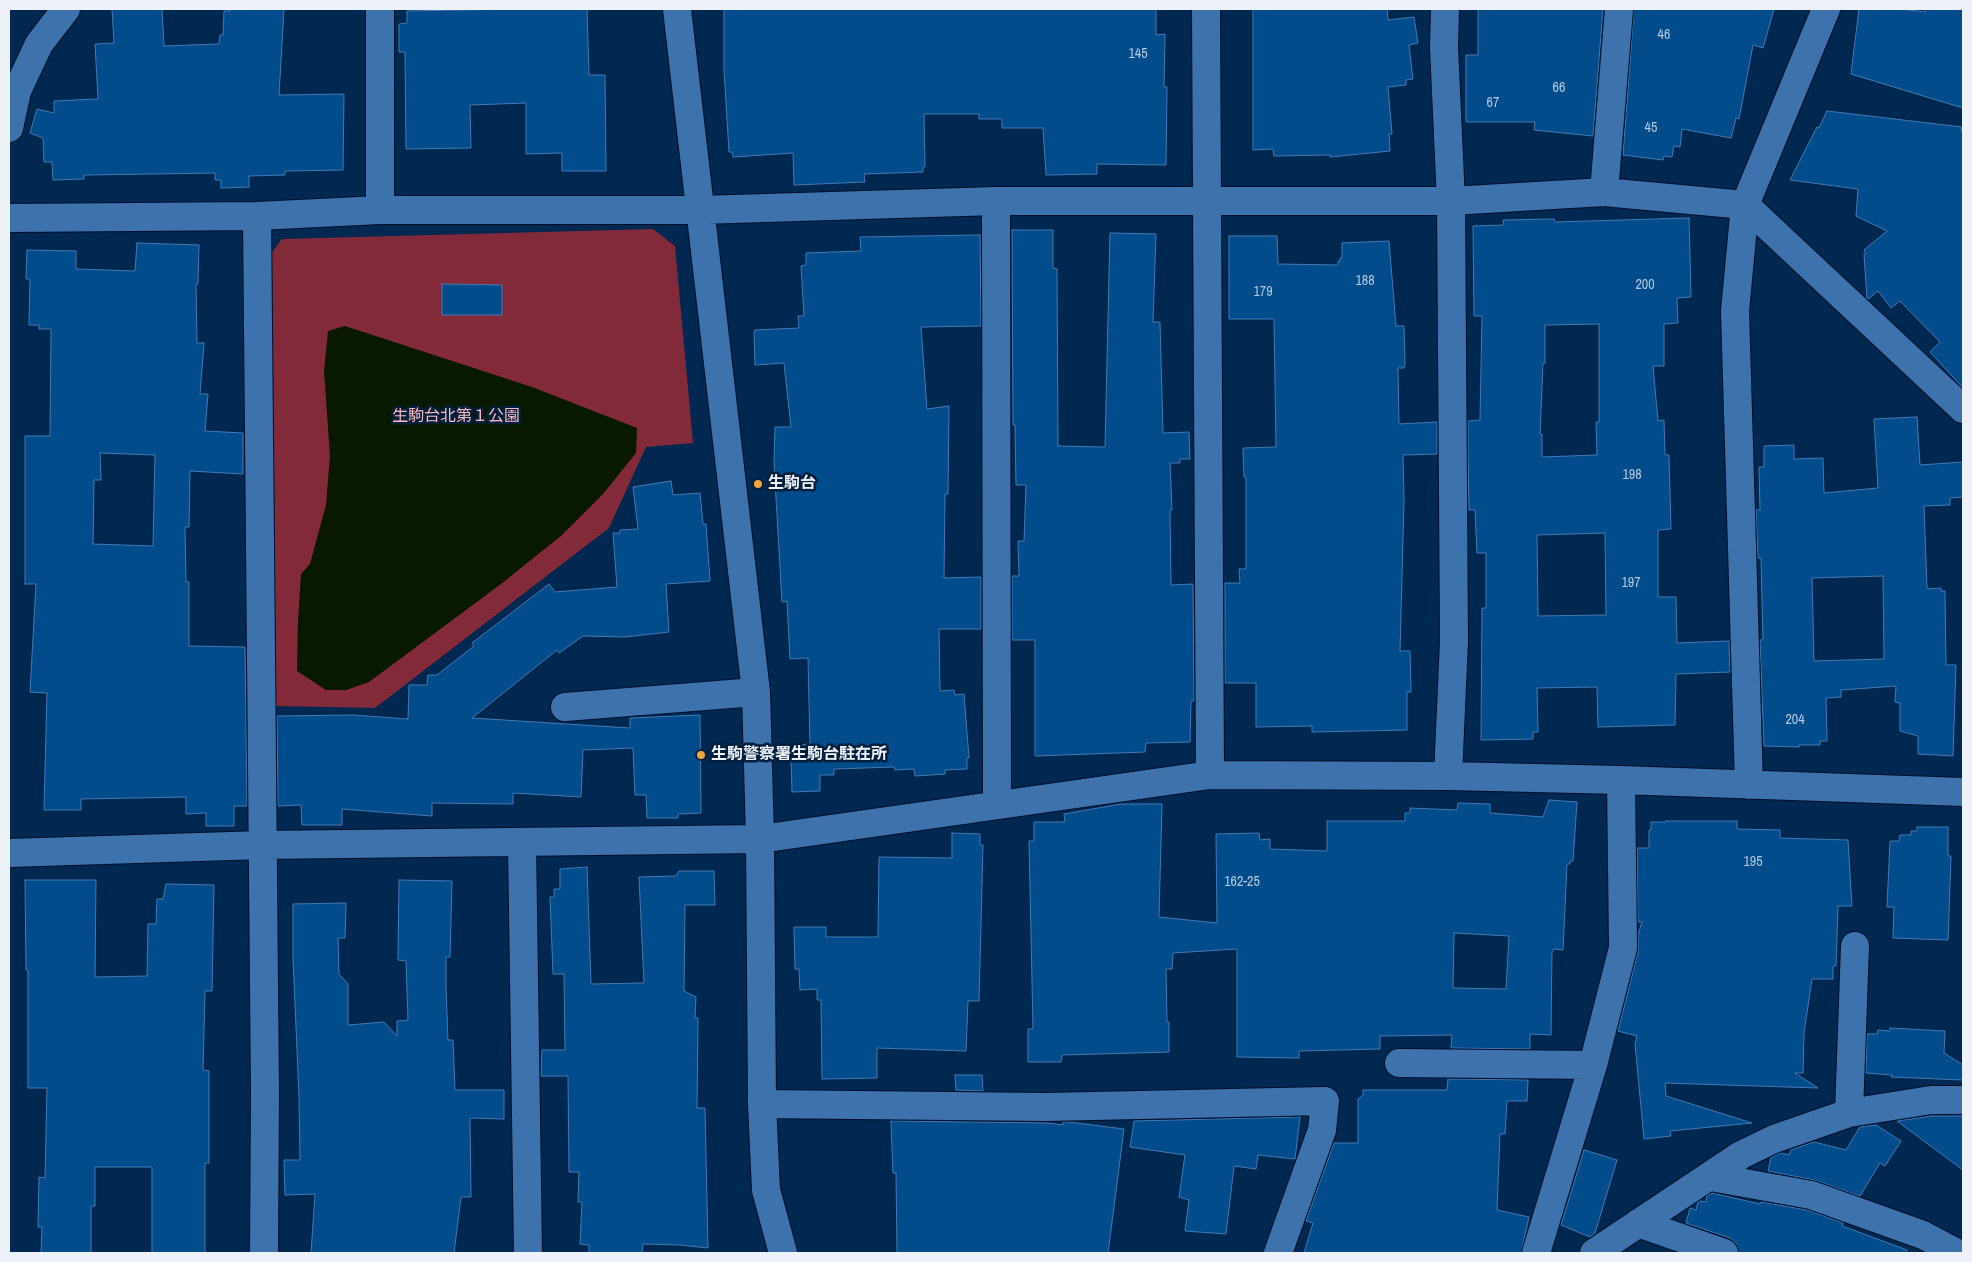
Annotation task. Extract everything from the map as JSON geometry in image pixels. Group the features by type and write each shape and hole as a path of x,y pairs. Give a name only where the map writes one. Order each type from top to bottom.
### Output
{"street":[{"path":"9,128 18,91 39,44 66,9"},
{"path":"380,9 380,210"},
{"path":"678,9 756,692 760,838 762,1104 766,1190 783,1253"},
{"path":"1206,9 1210,775"},
{"path":"1445,9 1444,48 1451,201 1454,641 1448,776"},
{"path":"1604,192 1619,9"},
{"path":"1749,785 1735,311 1745,204 1826,9"},
{"path":"9,218 257,216 380,210 700,210 996,201 1451,201 1604,192 1745,204 1963,409"},
{"path":"996,201 997,805"},
{"path":"257,216 265,1093 264,1253"},
{"path":"565,707 756,692"},
{"path":"9,853 263,845 760,838 1210,775 1448,776 1963,792"},
{"path":"1536,1253 1593,1065 1624,948 1621,780"},
{"path":"522,842 528,1253"},
{"path":"1849,1112 1855,946"},
{"path":"1399,1063 1593,1065"},
{"path":"1594,1253 1741,1155 1774,1139 1849,1112 1931,1100 1963,1100"},
{"path":"762,1104 1046,1107 1325,1101 1322,1130 1278,1253"},
{"path":"1710,1177 1811,1195 1923,1235 1957,1253"},
{"path":"1638,1223 1724,1253"}],"green space":[{"name":"生駒台北第１公園","path":"653,229 675,246 693,443 646,447 609,528 375,708 276,706 272,252 282,239"}],"shaded area":[{"path":"345,326 532,387 637,428 636,453 603,494 562,535 501,584 369,682 346,690 326,690 297,671 298,621 301,574 310,564 326,505 330,456 324,371 328,331"}],"building":[{"path":"112,9 162,9 164,46 219,44 220,35 223,35 224,11 230,11 230,9 284,9 279,95 344,94 343,170 285,171 285,175 249,176 249,187 221,188 221,180 215,180 215,173 84,175 84,179 53,180 52,162 44,162 43,138 30,133 37,109 54,113 54,101 98,99 95,44 114,43"},
{"path":"587,9 589,75 605,75 606,171 562,171 562,153 526,154 526,103 470,105 471,148 406,149 405,52 399,52 399,24 407,23 407,11"},
{"path":"724,9 1156,9 1156,35 1165,34 1164,87 1167,87 1166,165 1097,164 1097,174 1046,175 1043,128 1002,128 1002,119 979,119 979,114 924,114 925,167 923,167 923,172 864,174 865,182 794,185 793,153 733,157 732,152 729,152 724,70"},
{"path":"1253,9 1387,9 1388,20 1414,17 1418,43 1409,45 1413,79 1406,80 1406,85 1388,87 1392,134 1389,134 1390,151 1330,157 1330,155 1274,156 1273,149 1253,150"},
{"path":"1478,9 1603,9 1593,136 1534,130 1535,122 1466,122 1466,55 1478,55"},
{"path":"1634,9 1774,9 1763,48 1753,45 1739,119 1736,118 1731,138 1682,129 1680,147 1674,146 1672,157 1664,156 1663,160 1623,155"},
{"path":"1859,9 1901,9 1925,12 1926,9 1963,9 1963,108 1851,74"},
{"path":"1827,111 1962,127 1963,388 1930,352 1940,342 1900,301 1891,308 1878,291 1867,298 1864,254 1866,253 1864,250 1887,231 1856,216 1858,189 1790,180"},
{"path":"1689,218 1691,297 1677,298 1678,323 1664,324 1664,366 1653,366 1658,421 1664,420 1665,455 1669,455 1671,529 1658,530 1658,597 1676,597 1677,643 1729,641 1730,672 1676,674 1675,725 1598,727 1597,687 1537,688 1538,732 1533,732 1533,739 1481,740 1482,608 1486,608 1486,553 1477,553 1475,510 1469,510 1468,453 1468,421 1480,420 1482,316 1474,316 1473,226 1504,225 1503,220 1554,219 1555,222","holes":["1599,324 1599,422 1596,422 1597,455 1542,457 1542,434 1540,434 1543,363 1545,363 1545,325","1605,533 1606,615 1538,616 1537,535"]},
{"path":"1012,230 1053,230 1053,268 1057,269 1058,446 1105,447 1110,233 1156,234 1153,322 1160,322 1163,433 1189,432 1190,459 1180,459 1180,463 1170,463 1172,510 1170,510 1171,585 1193,584 1194,701 1191,701 1190,742 1146,743 1145,752 1035,756 1035,640 1012,640 1012,576 1019,576 1018,541 1024,541 1026,485 1016,485 1015,425 1013,425"},
{"path":"980,235 981,326 921,327 927,409 949,406 948,494 945,494 944,578 981,577 981,629 939,629 940,691 954,690 955,695 964,694 969,758 967,758 967,769 945,770 945,774 915,776 914,769 895,770 894,767 834,769 834,775 820,775 820,791 792,792 791,759 798,758 798,745 810,744 808,658 790,659 787,601 782,602 774,463 775,427 791,427 784,363 755,365 755,330 799,328 798,316 804,316 801,266 806,265 806,253 861,251 860,237"},
{"path":"1229,236 1277,236 1278,264 1338,265 1338,261 1342,258 1342,243 1389,241 1396,326 1404,326 1405,364 1404,368 1398,368 1399,424 1437,422 1437,454 1403,455 1404,500 1400,651 1410,651 1411,692 1407,692 1407,730 1312,732 1312,726 1256,727 1256,683 1225,683 1225,583 1240,583 1239,569 1246,569 1246,477 1244,477 1243,448 1276,447 1274,319 1229,319"},
{"path":"137,243 199,245 198,284 196,284 197,343 204,343 200,394 208,394 205,431 243,433 243,474 190,471 189,527 185,527 186,582 189,582 189,646 245,647 247,806 234,806 234,826 206,826 206,813 186,814 186,797 81,799 81,810 44,810 47,693 30,692 36,584 25,584 25,436 50,436 51,329 39,329 39,325 29,325 30,279 26,279 27,250 76,251 76,269 135,271","holes":["100,453 155,455 153,546 93,544 94,480 101,480"]},
{"path":"442,284 502,285 502,315 442,315"},
{"path":"1917,417 1920,465 1963,462 1963,497 1950,498 1950,505 1924,506 1927,589 1941,588 1941,591 1945,591 1946,665 1956,665 1953,756 1918,754 1918,736 1900,731 1900,703 1895,702 1896,686 1841,690 1841,697 1826,698 1827,741 1820,741 1820,745 1799,745 1799,747 1764,746 1760,640 1763,640 1761,558 1758,558 1756,510 1760,510 1759,467 1764,467 1764,446 1794,445 1794,459 1823,458 1824,493 1878,488 1874,419","holes":["1883,576 1884,659 1814,661 1812,578"]},
{"path":"671,481 673,495 700,493 703,524 706,524 710,581 666,584 669,632 625,637 583,636 559,653 557,650 472,718 630,728 630,718 700,715 701,813 678,814 678,818 647,818 646,795 635,795 633,748 583,750 581,797 513,793 513,804 432,803 432,816 342,809 342,825 302,825 301,805 278,806 277,716 353,715 408,719 409,685 427,685 428,675 437,675 474,646 472,643 549,584 555,592 617,587 613,533 620,533 620,530 638,529 633,487"},
{"path":"1549,800 1577,802 1573,861 1567,864 1563,950 1554,949 1552,952 1551,1035 1530,1034 1530,1049 1451,1048 1452,1035 1380,1036 1380,1049 1299,1051 1299,1058 1237,1057 1237,949 1173,953 1172,969 1166,969 1169,1052 1062,1055 1061,1062 1028,1062 1028,1029 1033,1029 1029,841 1034,841 1034,822 1065,822 1064,814 1121,804 1162,804 1159,917 1217,923 1216,834 1259,833 1260,840 1270,839 1270,849 1327,851 1327,821 1405,821 1405,813 1410,813 1410,808 1457,810 1458,803 1490,804 1490,813 1543,817","holes":["1454,933 1509,936 1506,989 1453,988"]},
{"path":"1737,821 1737,829 1780,830 1780,838 1848,840 1852,906 1838,906 1836,966 1833,966 1833,979 1812,979 1804,1033 1803,1073 1795,1073 1818,1088 1665,1083 1666,1096 1752,1123 1670,1131 1671,1136 1644,1139 1635,1044 1637,1036 1618,1031 1638,952 1638,935 1642,922 1638,922 1637,848 1649,848 1651,822"},
{"path":"1917,827 1948,827 1948,856 1951,856 1948,940 1893,938 1894,907 1887,907 1890,841 1899,841 1900,835 1911,835 1911,831 1917,831"},
{"path":"952,833 980,834 980,845 983,845 979,1001 968,1001 966,1051 877,1048 877,1078 822,1079 821,1000 817,1000 817,989 800,990 799,969 795,969 794,927 826,927 826,937 878,937 879,857 952,858"},
{"path":"587,867 591,984 644,983 639,877 676,876 679,871 714,871 715,905 685,905 684,991 696,997 695,1018 698,1018 697,1108 705,1108 708,1248 643,1244 642,1253 589,1253 589,1245 580,1244 582,1202 578,1202 579,1172 569,1172 568,1076 541,1076 542,1050 565,1050 564,974 553,974 550,897 554,897 554,889 560,889 560,869"},
{"path":"25,880 96,880 95,977 147,976 148,924 156,924 157,899 163,899 166,884 214,885 212,991 205,991 203,1070 209,1071 209,1163 205,1163 205,1253 152,1253 152,1167 95,1167 95,1206 91,1206 91,1253 41,1253 42,1227 38,1227 39,1177 45,1178 47,1088 28,1088 28,970 26,970"},
{"path":"399,880 452,881 450,957 446,957 446,988 448,1040 453,1040 455,1090 504,1090 504,1119 470,1118 471,1197 461,1197 454,1253 311,1253 315,1194 285,1195 284,1160 300,1160 293,959 293,904 346,903 345,938 338,938 339,974 348,984 348,1025 384,1022 397,1036 397,1021 408,1020 406,961 398,960"},
{"path":"1890,1028 1945,1031 1944,1053 1963,1065 1963,1080 1891,1077 1892,1075 1866,1073 1867,1034 1877,1034 1878,1030 1890,1031"},
{"path":"955,1075 982,1075 983,1091 956,1090"},
{"path":"1448,1079 1528,1080 1527,1101 1507,1101 1505,1134 1500,1134 1497,1210 1529,1217 1521,1253 1304,1253 1313,1223 1306,1221 1334,1143 1358,1143 1358,1099 1363,1095 1363,1090 1447,1090"},
{"path":"1932,1116 1963,1116 1963,1170 1897,1121"},
{"path":"1300,1117 1295,1159 1258,1155 1256,1169 1234,1166 1226,1234 1185,1231 1189,1200 1179,1197 1185,1155 1130,1147 1134,1121"},
{"path":"891,1121 1048,1123 1063,1125 1063,1122 1069,1122 1124,1129 1108,1253 897,1253 896,1173 893,1173"},
{"path":"1876,1125 1901,1141 1885,1166 1880,1163 1860,1196 1814,1180 1768,1171 1771,1158 1780,1153 1789,1155 1791,1150 1814,1142 1846,1150 1860,1127"},
{"path":"1584,1150 1617,1160 1595,1233 1590,1237 1561,1225"},
{"path":"1712,1193 1760,1204 1761,1202 1807,1210 1843,1223 1842,1226 1907,1250 1906,1253 1739,1253 1736,1243 1730,1238 1686,1223 1690,1208 1696,1210 1698,1202 1706,1202 1707,1196"}],"place":[{"name":"生駒台","path":"758,484"},
{"name":"生駒警察署生駒台駐在所","path":"701,755"}]}
